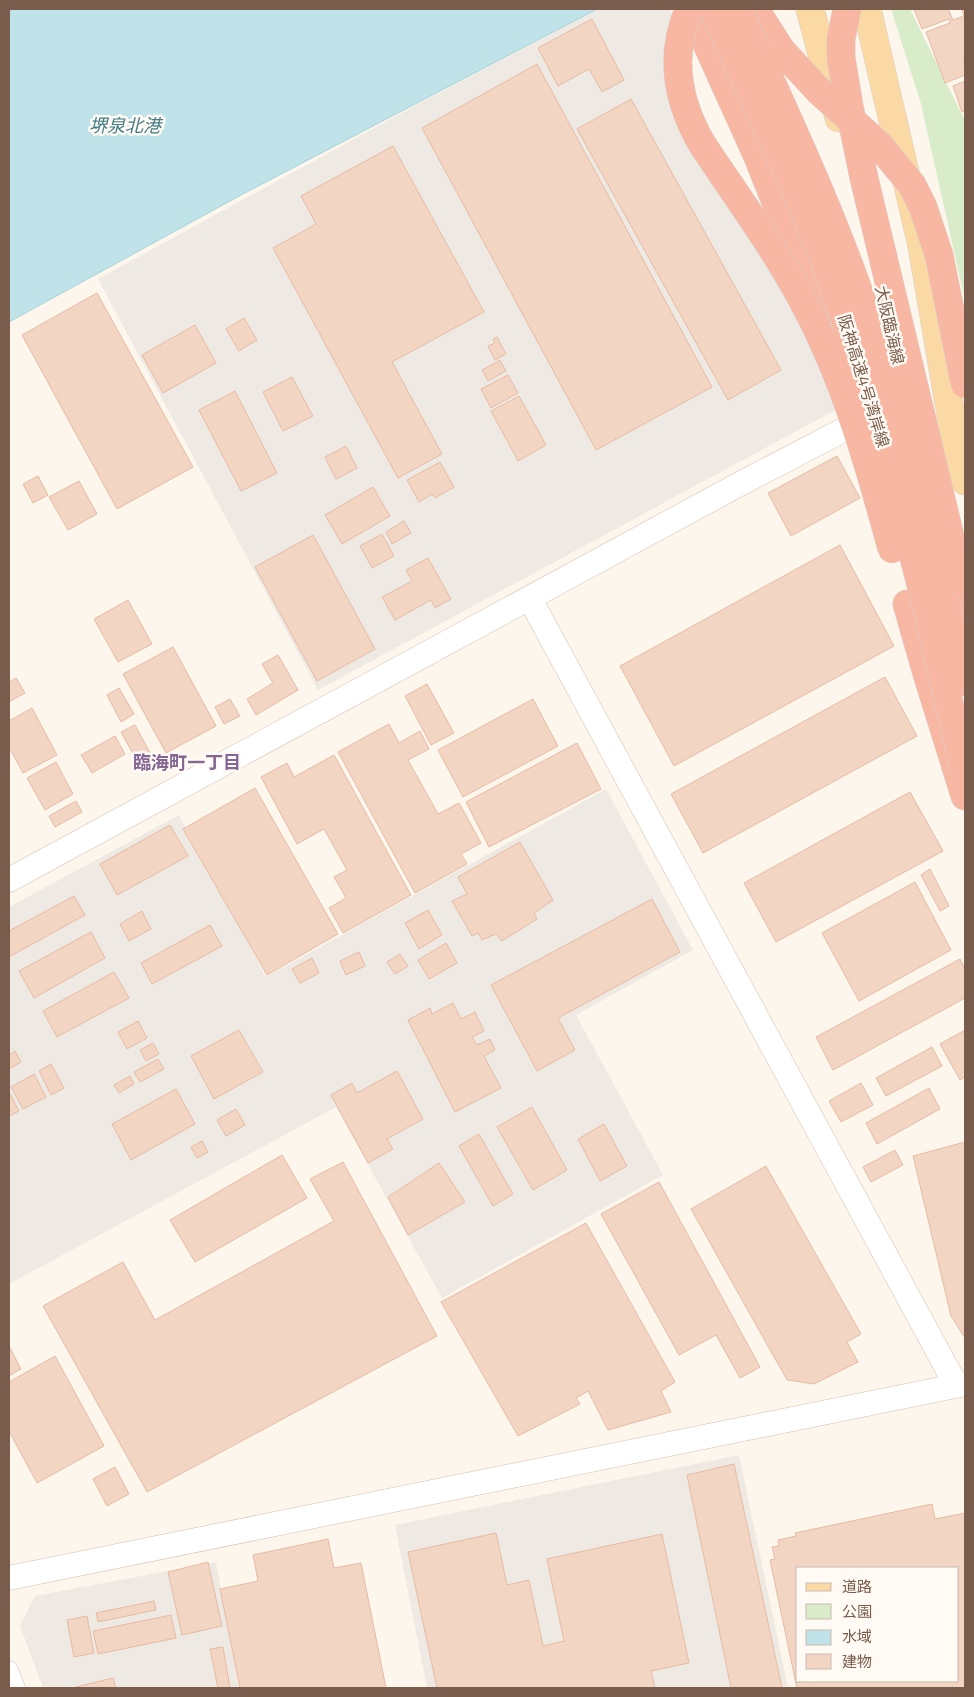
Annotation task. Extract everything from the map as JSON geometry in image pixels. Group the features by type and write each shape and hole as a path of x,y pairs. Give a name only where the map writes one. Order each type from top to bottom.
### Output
{"highway":[{"path":"690,9 737,110 780,211 861,420"},
{"path":"690,9 684,20 679,40 677,62 683,105 691,125 702,144 785,269 805,304 839,380 854,417 868,461 927,674 965,796"},
{"name":"阪神高速4号湾岸線","path":"713,9 798,196 826,264 854,346 881,432 965,771"},
{"name":"阪神高速4号湾岸線","path":"738,9 846,257 875,339 901,427 965,682"},
{"path":"755,9 781,50 798,70 879,145 912,185 924,207 934,238 965,384"},
{"path":"847,9 841,39 841,58 849,106 864,178 961,582 965,608"}],"main road":[{"name":"大阪臨海線","path":"810,9 876,261 965,642"},
{"path":"867,9 922,246 952,421 965,482"},
{"path":"861,420 890,517 910,594 953,692 965,746"}],"street":[{"path":"9,880 861,420 907,399"},
{"path":"9,1578 961,1385 530,598"},
{"path":"9,1670 16,1688"}],"shaded area":[{"path":"598,9 669,9 674,18 664,43 665,75 672,116 696,162 763,255 807,333 839,408 318,690 98,279 407,110"},
{"path":"606,789 693,950 576,1015 663,1175 442,1298 336,1107 9,1284 9,907 179,815 266,977"},
{"path":"739,1455 788,1688 427,1688 395,1525"},
{"path":"216,1562 239,1688 43,1688 20,1626 35,1596"}],"green space":[{"path":"891,9 910,9 965,121 965,300 921,104"}],"water":[{"name":"堺泉北港","path":"9,9 597,9 241,195 9,322"}],"building":[{"path":"914,9 948,9 953,20 964,16 962,9 965,9 965,75 945,83 926,32 950,23 949,19 922,29"},
{"path":"592,19 624,80 602,92 589,69 558,86 538,48"},
{"path":"537,64 712,387 596,450 422,128"},
{"path":"965,81 965,110 962,112 953,86"},
{"path":"631,99 781,370 728,400 577,129"},
{"path":"393,146 484,312 392,362 442,454 398,478 273,248 316,224 301,196"},
{"path":"97,293 193,467 117,509 22,335"},
{"path":"244,318 257,340 239,351 226,329"},
{"path":"195,325 216,363 163,393 142,355"},
{"path":"497,337 506,354 495,360 488,346 495,343 493,339"},
{"path":"500,360 506,371 488,381 482,370"},
{"path":"508,375 518,393 491,408 481,389"},
{"path":"292,377 313,416 283,431 263,392"},
{"path":"235,391 277,473 241,491 199,410"},
{"path":"519,396 546,445 518,461 491,411"},
{"path":"346,446 357,468 336,479 325,457"},
{"path":"837,456 860,498 791,536 768,493"},
{"path":"440,462 454,487 435,498 432,494 419,502 407,480"},
{"path":"38,476 48,495 33,503 23,484"},
{"path":"79,481 97,514 68,530 49,497"},
{"path":"373,487 390,516 342,544 325,515"},
{"path":"404,521 411,533 392,544 386,532"},
{"path":"382,534 394,556 372,568 360,546"},
{"path":"313,535 375,649 317,681 255,567"},
{"path":"840,545 894,646 674,766 620,666"},
{"path":"428,558 451,599 435,608 431,600 395,620 382,597 412,581 406,570"},
{"path":"128,600 152,644 118,662 94,619"},
{"path":"173,647 216,726 166,753 123,674"},
{"path":"278,655 298,690 256,715 247,699 273,683 262,664"},
{"path":"885,677 917,736 703,853 671,794"},
{"path":"16,678 25,693 9,702 9,682"},
{"path":"427,684 454,733 431,745 405,696"},
{"path":"119,688 134,714 121,722 107,695"},
{"path":"230,699 240,716 224,724 215,707"},
{"path":"533,699 558,746 463,797 438,750"},
{"path":"32,708 57,755 23,773 9,747 9,721"},
{"path":"389,724 399,743 420,731 429,749 408,760 438,814 459,803 481,843 461,854 467,864 415,893 338,752"},
{"path":"135,725 155,762 142,770 121,732"},
{"path":"115,736 125,754 92,773 81,755"},
{"path":"577,743 601,789 489,847 466,802"},
{"path":"334,755 411,895 343,933 329,908 346,898 334,877 347,870 324,829 297,844 261,777 287,763 294,777"},
{"path":"56,762 73,794 45,810 27,778"},
{"path":"255,788 338,934 267,975 183,829"},
{"path":"910,792 943,851 776,942 744,883"},
{"path":"76,801 82,812 55,827 49,816"},
{"path":"170,825 188,856 117,895 100,864"},
{"path":"520,842 553,900 534,913 537,919 502,941 496,934 482,940 478,933 472,936 452,901 467,894 458,877"},
{"path":"930,869 949,906 940,911 921,875"},
{"path":"915,882 951,950 859,1001 822,933"},
{"path":"74,896 85,915 9,957 9,931"},
{"path":"652,899 680,952 558,1018 575,1050 537,1071 491,985"},
{"path":"428,910 442,935 419,949 405,923"},
{"path":"142,911 151,929 129,941 120,924"},
{"path":"210,925 222,946 152,984 141,963"},
{"path":"91,932 105,958 34,998 19,971"},
{"path":"446,943 457,963 429,979 418,960"},
{"path":"359,952 365,966 346,975 340,961"},
{"path":"400,954 408,966 395,974 387,962"},
{"path":"312,958 319,973 300,983 292,969"},
{"path":"960,959 965,969 965,998 833,1070 816,1037"},
{"path":"114,972 129,998 57,1037 43,1011"},
{"path":"453,1003 461,1019 475,1012 484,1031 472,1037 477,1045 490,1039 495,1050 484,1056 501,1088 455,1112 408,1020 430,1008 432,1014"},
{"path":"138,1021 147,1038 127,1049 118,1032"},
{"path":"239,1030 263,1072 214,1099 191,1056"},
{"path":"965,1030 965,1077 960,1080 940,1044"},
{"path":"153,1043 159,1054 146,1061 140,1050"},
{"path":"932,1047 942,1066 886,1096 876,1078"},
{"path":"15,1051 21,1062 9,1069 9,1055"},
{"path":"158,1059 164,1069 140,1082 134,1072"},
{"path":"51,1064 64,1088 51,1095 39,1071"},
{"path":"397,1071 423,1119 387,1139 393,1149 368,1163 331,1095 352,1083 357,1093"},
{"path":"34,1074 46,1097 23,1109 11,1087"},
{"path":"130,1076 134,1084 119,1093 114,1085"},
{"path":"861,1083 873,1105 841,1122 829,1101"},
{"path":"929,1088 940,1109 877,1144 866,1123"},
{"path":"176,1089 195,1124 131,1160 112,1124"},
{"path":"9,1092 19,1111 9,1116"},
{"path":"532,1107 567,1170 533,1190 497,1127"},
{"path":"236,1109 245,1125 226,1136 217,1120"},
{"path":"604,1124 627,1166 600,1181 578,1139"},
{"path":"479,1134 513,1194 493,1206 459,1146"},
{"path":"202,1141 208,1152 197,1158 191,1147"},
{"path":"965,1142 965,1338 951,1316 913,1156"},
{"path":"895,1150 903,1165 871,1182 863,1167"},
{"path":"282,1155 307,1198 195,1262 170,1220"},
{"path":"343,1162 437,1336 147,1492 43,1306 123,1262 155,1320 334,1221 310,1179"},
{"path":"439,1163 465,1202 408,1235 388,1197"},
{"path":"766,1166 861,1334 847,1342 858,1362 814,1384 787,1380 691,1209"},
{"path":"659,1182 760,1367 740,1378 716,1335 679,1355 601,1214"},
{"path":"586,1223 675,1382 661,1391 671,1412 608,1430 588,1391 576,1398 580,1404 518,1436 441,1302"},
{"path":"9,1346 21,1369 9,1376"},
{"path":"55,1356 104,1446 37,1483 9,1431 9,1382"},
{"path":"734,1464 782,1688 731,1688 687,1475"},
{"path":"115,1467 129,1494 107,1506 93,1479"},
{"path":"932,1504 935,1519 965,1513 965,1688 797,1688 770,1560 775,1559 772,1547 779,1546 778,1540 796,1536 795,1533"},
{"path":"496,1533 507,1585 529,1580 543,1646 564,1641 547,1559 662,1534 689,1663 651,1671 655,1688 437,1688 408,1552"},
{"path":"328,1539 334,1568 361,1563 386,1688 240,1688 220,1589 258,1581 253,1555"},
{"path":"208,1562 222,1626 182,1635 168,1572"},
{"path":"154,1601 156,1610 98,1622 96,1613"},
{"path":"171,1615 176,1638 98,1654 93,1631"},
{"path":"87,1616 94,1653 74,1657 67,1620"},
{"path":"223,1647 230,1688 218,1688 210,1649"},
{"path":"113,1678 116,1688 76,1688 76,1687"}],"district":[{"name":"臨海町一丁目","path":"187,763"}]}
